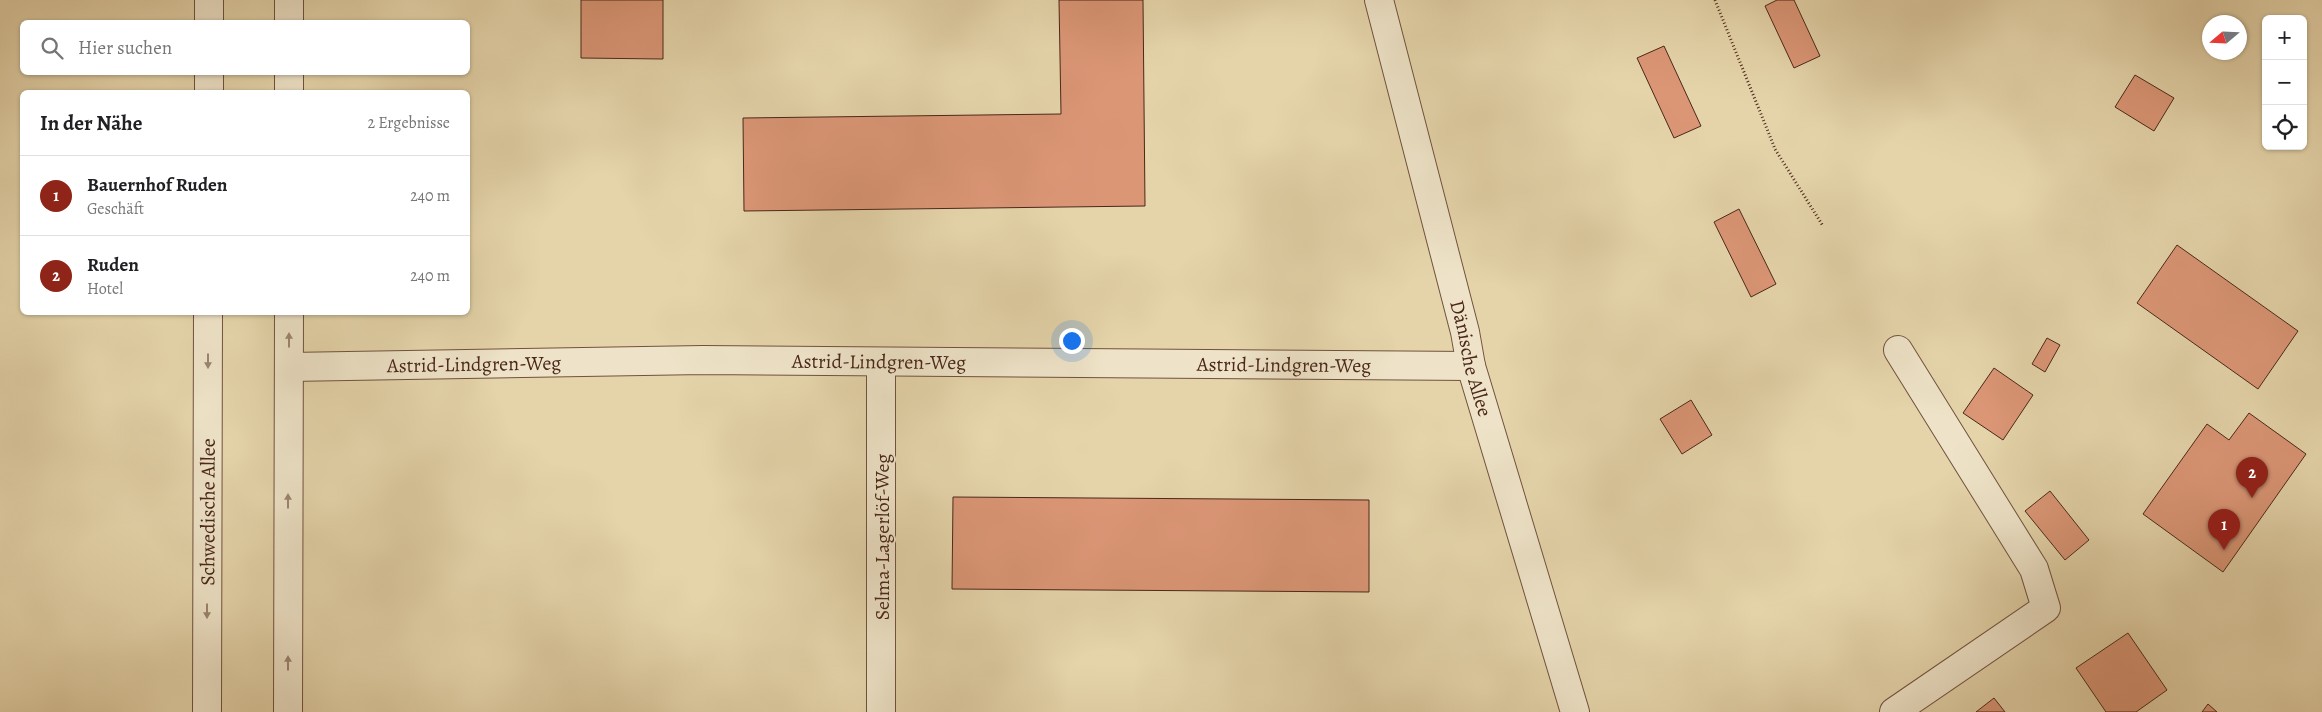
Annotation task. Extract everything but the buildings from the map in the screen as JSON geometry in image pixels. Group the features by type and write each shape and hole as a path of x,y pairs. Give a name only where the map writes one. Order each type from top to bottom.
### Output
{"street":[{"path":"209,0 209,20"},
{"path":"289,0 289,20"},
{"name":"Dänische Allee","path":"1379,0 1465,332 1471,366 1575,712"},
{"path":"209,75 209,90"},
{"path":"289,75 289,90"},
{"name":"Schwedische Allee","path":"206,712 208,315"},
{"path":"288,712 289,315"},
{"path":"1894,712 2046,608 2034,568 1898,350"},
{"name":"Astrid-Lindgren-Weg","path":"288,367 703,360 1471,366"},
{"name":"Selma-Lagerlöf-Weg","path":"881,362 881,712"}],"path":[{"path":"1715,0 1775,149 1823,226"}],"place":[{"name":"Ruden","path":"2252,498"},
{"name":"Bauernhof Ruden","path":"2224,550"}]}
